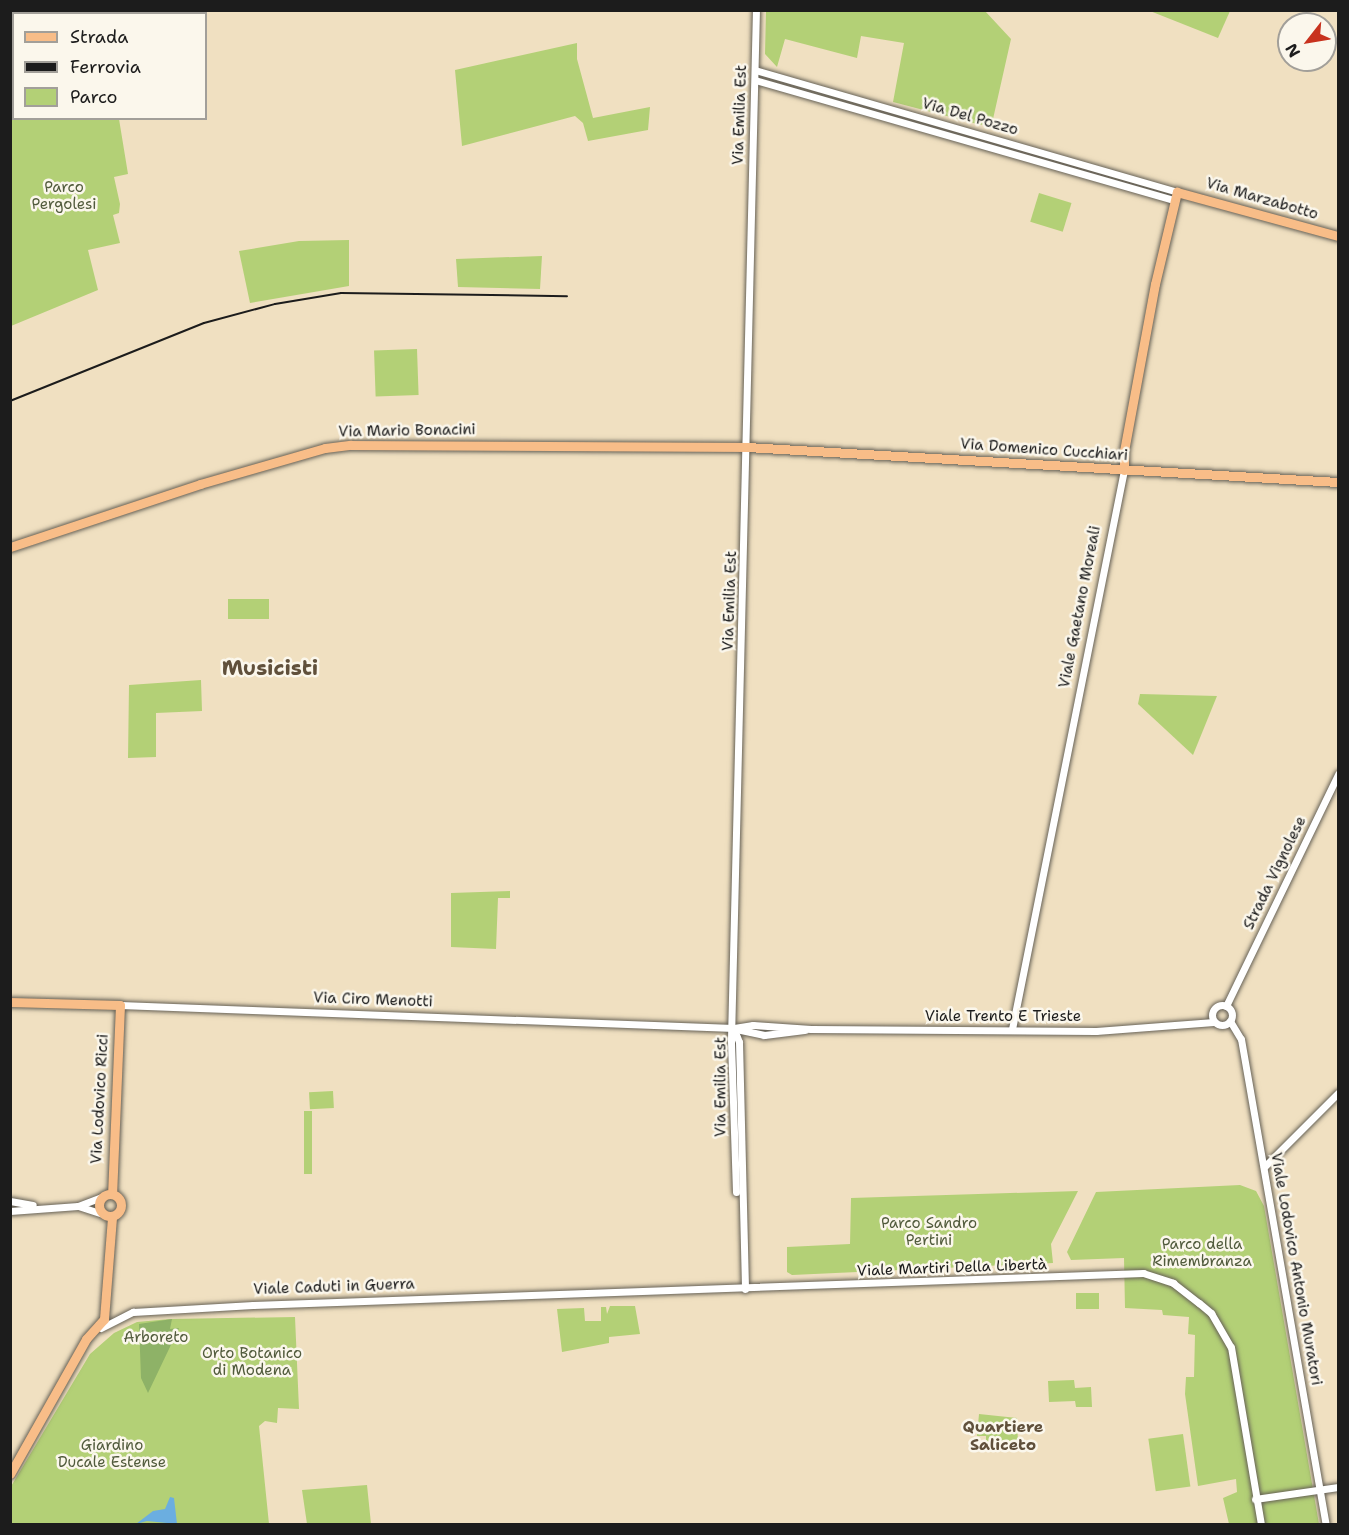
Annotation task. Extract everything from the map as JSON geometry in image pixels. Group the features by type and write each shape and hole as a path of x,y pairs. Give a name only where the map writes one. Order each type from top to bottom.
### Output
{"main road":[{"name":"Via Marzabotto","path":"1175,196 1338,236"},
{"name":"Viale Gaetano Moreali","path":"1124,470 1124,451 1175,196"},
{"name":"Via Mario Bonacini","path":"10,547 200,484 325,448 427,444 747,447"},
{"name":"Via Domenico Cucchiari","path":"747,447 1338,482"},
{"name":"Via Ciro Menotti","path":"10,1002 120,1005"},
{"name":"Via Lodovico Ricci","path":"107,1196 120,1005"},
{"path":"107,1196 121,1207 107,1215 99,1208 107,1196"},
{"path":"78,1355 104,1319 107,1215"},
{"name":"Viale Caduti in Guerra","path":"10,1474 78,1355"}],"street":[{"name":"Via Emilia Est","path":"736,1192 734,1028 756,10"},
{"name":"Via Del Pozzo","path":"755,70 897,110 1175,196"},
{"name":"Via Del Pozzo","path":"755,80 894,118 1004,144"},
{"path":"831,101 834,92"},
{"path":"894,118 897,110"},
{"name":"Viale Gaetano Moreali","path":"1012,1029 1124,470"},
{"name":"Strada Vignolese","path":"1226,1006 1338,774"},
{"name":"Via Ciro Menotti","path":"120,1005 734,1028"},
{"path":"1226,1006 1213,1011 1214,1022 1222,1025 1230,1021"},
{"name":"Viale Lodovico Antonio Muratori","path":"1226,1006 1231,1013 1230,1021 1241,1039 1326,1524"},
{"name":"Viale Trento E Trieste","path":"1195,1022 1213,1011"},
{"name":"Viale Trento E Trieste","path":"734,1028 753,1025 811,1029 1096,1031 1214,1022"},
{"path":"734,1028 739,1042 745,1289"},
{"path":"1264,1167 1338,1093"},
{"path":"78,1206 107,1196"},
{"path":"10,1201 35,1206"},
{"path":"10,1210 35,1206 78,1206 107,1215"},
{"name":"Viale Martiri Della Libertà","path":"745,1289 1132,1273 1161,1277 1211,1313 1231,1347 1239,1372 1255,1499"},
{"name":"Viale Caduti in Guerra","path":"78,1355 104,1325 133,1312 745,1289"},
{"path":"1262,1524 1255,1499 1338,1487"}],"green space":[{"name":"Parco Pergolesi","path":"11,10 101,11 12,12 12,120 119,120 128,174 114,177 120,204 119,213 113,215 120,243 88,250 98,290 11,326"},
{"path":"1230,10 1218,38 1150,11"},
{"path":"766,11 985,11 1011,39 993,119 981,125 893,102 904,43 861,36 857,58 785,39 777,67 765,54"},
{"path":"577,43 577,59 593,118 650,107 648,130 588,141 583,123 575,116 462,146 455,70"},
{"path":"1039,193 1072,203 1063,232 1030,222"},
{"path":"349,240 349,286 250,303 239,251 299,241"},
{"path":"542,256 540,289 458,287 456,259"},
{"path":"417,349 419,395 376,396 374,351"},
{"path":"228,599 269,599 269,619 228,619"},
{"path":"201,680 202,711 156,713 156,757 128,758 129,685"},
{"path":"1140,694 1217,696 1193,755 1138,704"},
{"path":"510,891 510,898 498,898 496,949 451,947 451,893"},
{"path":"333,1091 334,1108 310,1109 309,1092"},
{"path":"304,1111 312,1111 312,1174 304,1174"},
{"name":"Parco della Rimembranza","path":"1240,1185 1256,1191 1264,1206 1319,1524 1229,1524 1223,1498 1237,1492 1236,1479 1198,1486 1185,1394 1186,1377 1194,1377 1195,1335 1188,1334 1189,1317 1163,1315 1162,1310 1125,1308 1124,1258 1071,1260 1067,1252 1096,1192"},
{"name":"Parco Sandro Pertini","path":"1078,1191 1051,1244 1053,1263 792,1275 787,1272 787,1247 850,1244 851,1198"},
{"path":"1076,1293 1099,1293 1099,1309 1076,1309"},
{"path":"610,1306 635,1306 640,1334 609,1337 609,1343 562,1352 557,1309 584,1308 585,1321 601,1321 601,1307 606,1307 607,1314"},
{"name":"Giardino Ducale Estense","path":"295,1317 299,1409 278,1408 277,1423 265,1421 259,1426 269,1524 11,1524 10,1488 90,1354 114,1333 137,1322 170,1319"},
{"name":"Arboreto","path":"172,1319 170,1329 179,1328 148,1393 141,1378 139,1324"},
{"path":"1074,1380 1075,1388 1091,1387 1092,1407 1076,1407 1075,1401 1049,1402 1048,1381"},
{"path":"979,1414 1017,1418 1018,1444 1022,1445 1022,1450 986,1450 986,1436 977,1436"},
{"path":"1183,1434 1190,1486 1156,1491 1148,1439"},
{"path":"367,1485 371,1524 307,1524 302,1490"}],"water":[{"path":"170,1497 174,1498 177,1524 147,1521 136,1524 153,1511 165,1509"}],"railway":[{"path":"10,401 204,323 275,304 341,293 567,296"}],"district":[{"name":"Musicisti","path":"270,668"},
{"name":"Quartiere Saliceto","path":"1003,1436"}],"park label":[{"name":"Orto Botanico di Modena","path":"252,1362"}]}
